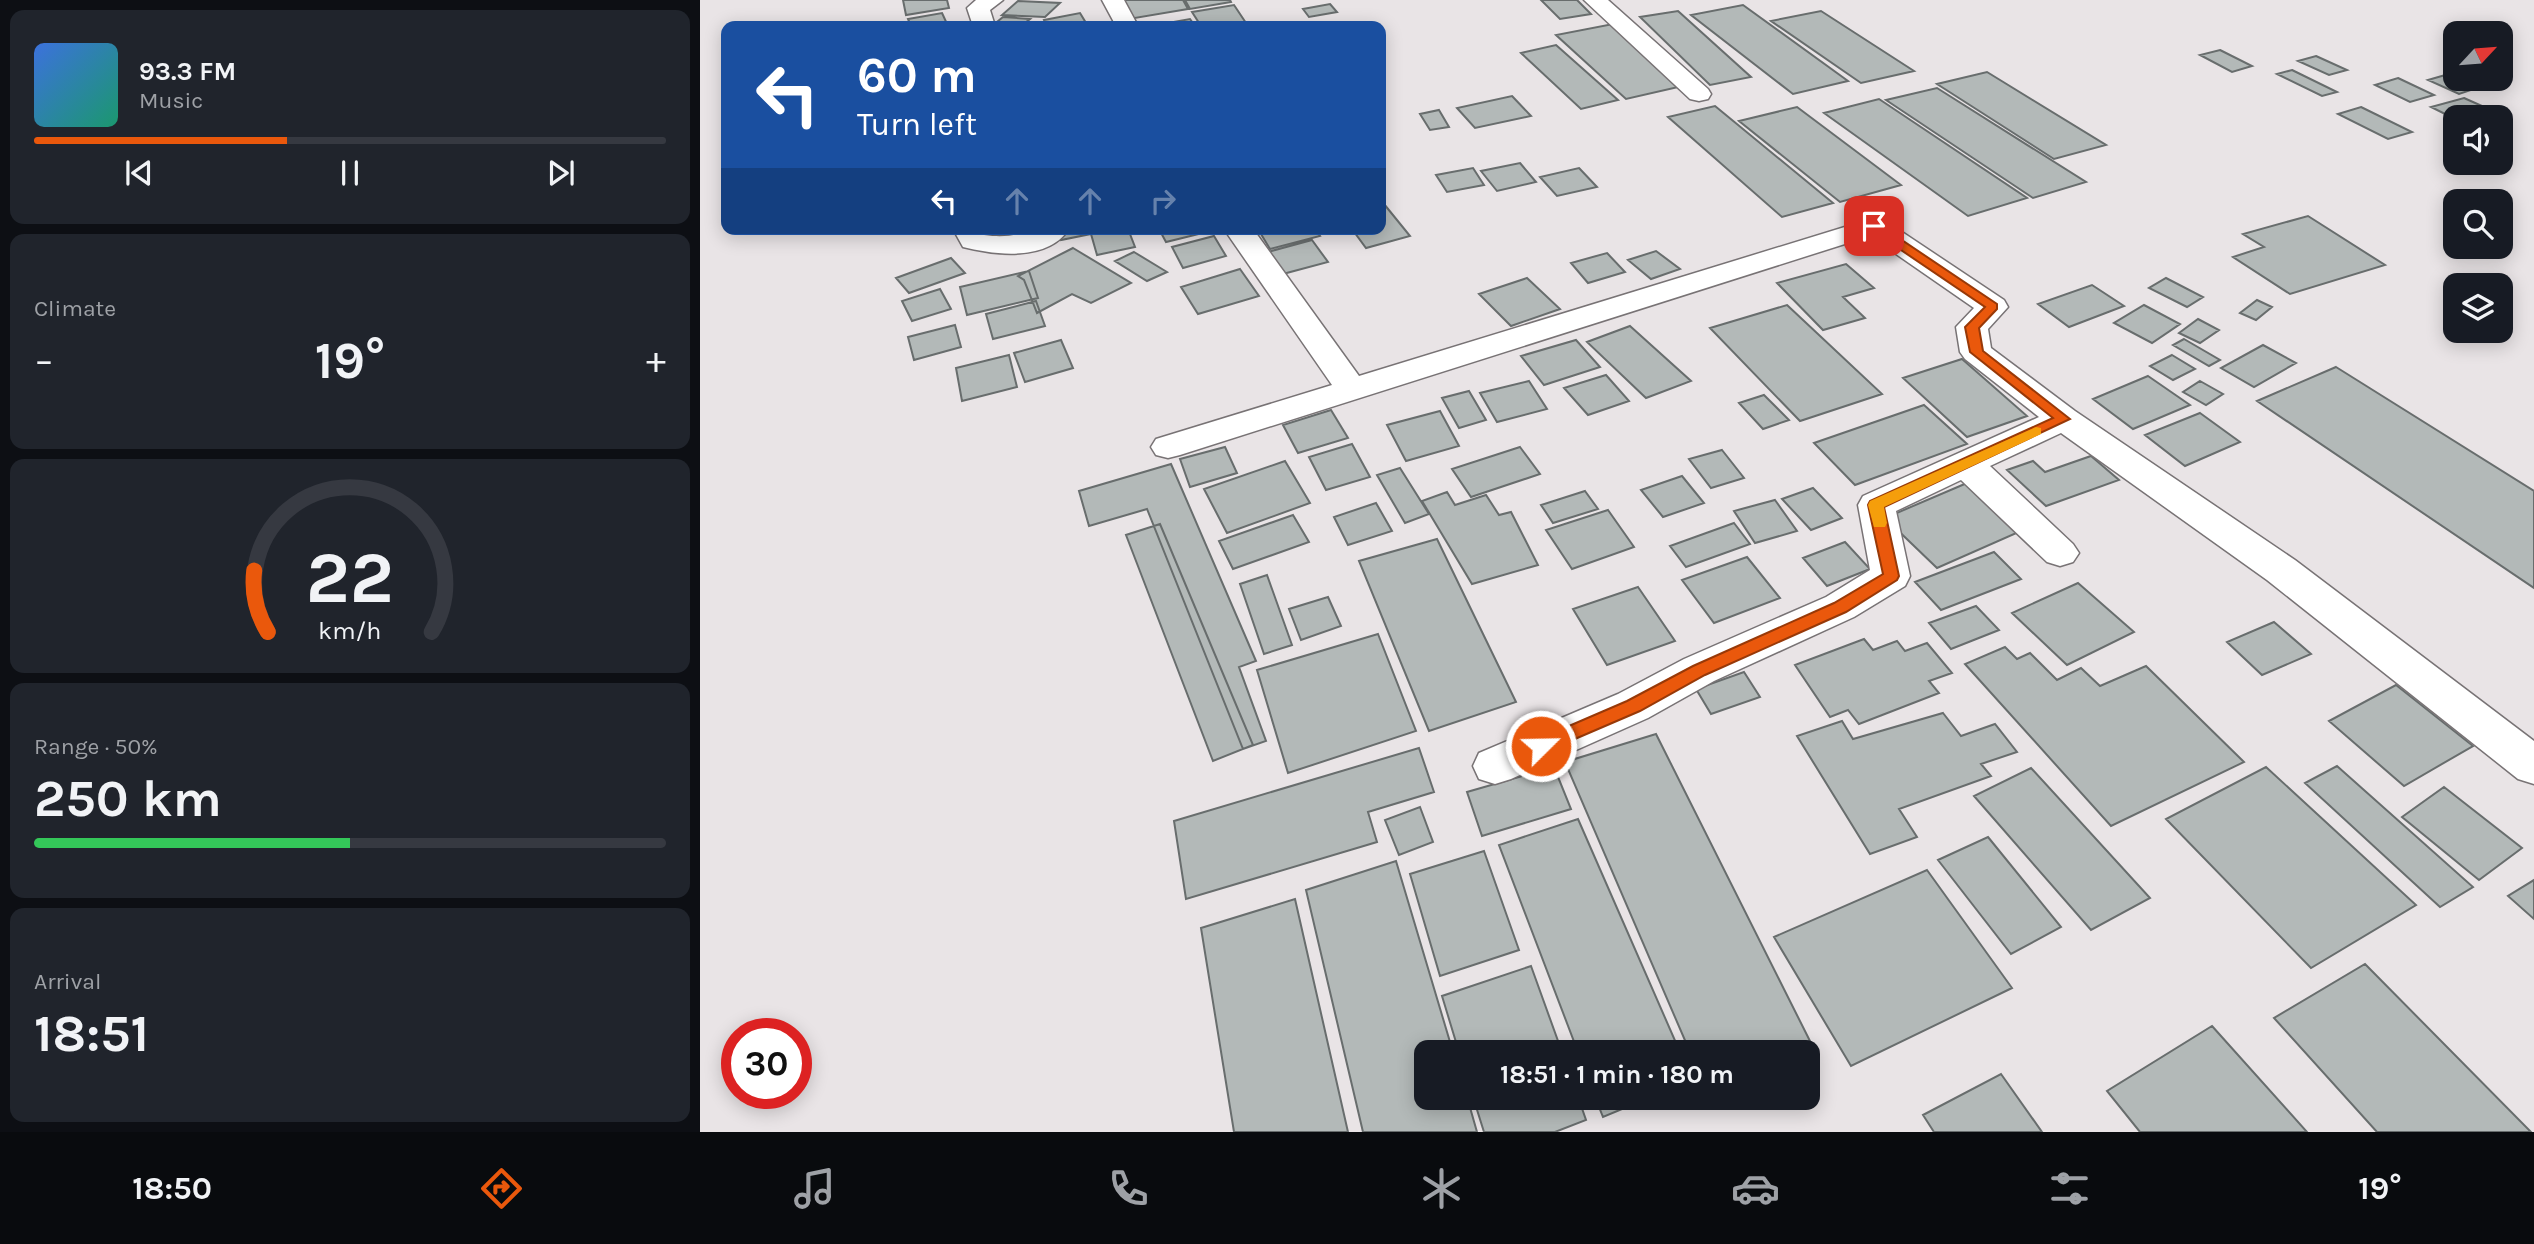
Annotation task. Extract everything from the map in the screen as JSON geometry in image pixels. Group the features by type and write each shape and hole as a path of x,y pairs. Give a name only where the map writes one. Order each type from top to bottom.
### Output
{"street":[{"path":"982,21 978,8 992,0"},
{"path":"1113,0 1124,21"},
{"path":"1595,0 1699,94"},
{"path":"1168,447 1874,226 1993,307 1972,327 1976,352 2063,419 2281,570 2534,766"},
{"path":"970,235 973,241 1003,248 1040,241 1048,235"},
{"path":"1242,235 1351,388"},
{"path":"1495,766 1633,706 1699,670 1840,607 1891,576 1876,505 2063,419"},
{"path":"1966,464 2060,553"}],"building":[{"path":"903,0 947,0 949,8 906,15"},
{"path":"1120,0 1183,0 1188,9 1129,19"},
{"path":"1185,0 1230,0 1231,2 1190,9"},
{"path":"1541,0 1577,0 1591,14 1560,19"},
{"path":"1018,1 1060,3 1045,17 1002,15"},
{"path":"1330,4 1337,12 1309,17 1303,9"},
{"path":"1234,5 1245,21 1198,21 1192,12"},
{"path":"1743,5 1848,81 1793,94 1691,15"},
{"path":"1678,11 1751,77 1710,85 1640,17"},
{"path":"1821,11 1914,71 1861,83 1771,21"},
{"path":"942,13 946,21 909,21 908,19"},
{"path":"1080,13 1085,21 1044,21"},
{"path":"1003,17 1030,19 1027,21 998,21"},
{"path":"1613,24 1687,85 1626,99 1556,35"},
{"path":"1556,45 1618,100 1581,109 1521,53"},
{"path":"2220,50 2252,66 2232,72 2200,55"},
{"path":"2316,56 2347,70 2329,75 2298,61"},
{"path":"2292,70 2337,92 2322,96 2277,74"},
{"path":"1987,72 2106,145 2054,159 1937,84"},
{"path":"2443,76 2443,87 2428,80"},
{"path":"2398,78 2434,95 2410,102 2375,85"},
{"path":"1937,88 2086,182 2033,198 1886,100"},
{"path":"1512,96 1531,116 1475,128 1457,108"},
{"path":"2464,98 2480,105 2443,105 2443,113 2431,107"},
{"path":"1879,99 2027,198 1968,216 1824,113"},
{"path":"1715,106 1833,203 1782,217 1668,117"},
{"path":"1797,107 1901,185 1840,202 1739,121"},
{"path":"2361,107 2412,132 2388,139 2338,114"},
{"path":"1439,110 1449,127 1430,130 1420,114"},
{"path":"1520,163 1536,182 1497,191 1481,171"},
{"path":"1473,168 1484,185 1447,192 1436,175"},
{"path":"1579,168 1597,187 1557,196 1540,177"},
{"path":"1386,206 1410,236 1366,248 1356,235 1386,235"},
{"path":"2308,216 2385,265 2290,294 2233,257 2264,247 2243,234"},
{"path":"1060,235 1086,235 1061,240"},
{"path":"1091,235 1130,235 1135,247 1097,255"},
{"path":"1162,235 1195,235 1166,242"},
{"path":"1262,235 1320,236 1270,249"},
{"path":"1214,236 1226,256 1183,268 1172,247"},
{"path":"1312,240 1328,262 1279,275 1264,253"},
{"path":"1073,248 1131,283 1091,303 1072,294 1037,313 1024,280 1018,276"},
{"path":"1656,251 1680,269 1651,279 1628,260"},
{"path":"1134,252 1167,272 1147,281 1115,261"},
{"path":"1607,253 1625,272 1588,283 1571,263"},
{"path":"951,258 965,273 909,293 896,278"},
{"path":"1846,264 1874,288 1843,297 1865,318 1823,330 1777,283"},
{"path":"1240,269 1259,296 1198,314 1181,287"},
{"path":"1029,271 1038,298 967,315 960,287"},
{"path":"1527,278 1560,309 1511,326 1479,294"},
{"path":"2166,278 2203,297 2187,307 2149,288"},
{"path":"2092,285 2124,306 2069,327 2038,304"},
{"path":"940,289 951,309 912,321 902,301"},
{"path":"2257,300 2272,307 2256,320 2240,313"},
{"path":"1036,301 1045,326 993,339 986,314"},
{"path":"1787,305 1882,394 1800,421 1710,328"},
{"path":"2144,305 2180,324 2152,343 2114,323"},
{"path":"2198,319 2219,330 2200,343 2179,333"},
{"path":"955,325 961,347 914,360 908,337"},
{"path":"1630,326 1691,381 1646,398 1587,342"},
{"path":"2184,339 2220,360 2209,366 2173,345"},
{"path":"1061,340 1073,368 1025,382 1014,353"},
{"path":"1576,340 1600,367 1544,385 1521,356"},
{"path":"2263,345 2296,363 2254,387 2221,368"},
{"path":"1009,355 1017,387 962,401 956,368"},
{"path":"2172,355 2195,369 2173,380 2150,366"},
{"path":"1962,359 2027,416 1967,437 1903,378"},
{"path":"2336,367 2534,491 2534,588 2257,401"},
{"path":"1606,375 1629,401 1588,415 1564,388"},
{"path":"2148,376 2190,405 2133,429 2093,399"},
{"path":"1529,381 1547,409 1497,422 1480,393"},
{"path":"2200,381 2223,394 2206,405 2183,392"},
{"path":"1469,391 1486,420 1459,428 1442,398"},
{"path":"1764,395 1789,420 1763,429 1739,403"},
{"path":"1924,405 1967,444 1855,485 1814,443"},
{"path":"1331,410 1348,438 1298,453 1283,425"},
{"path":"1440,411 1459,446 1406,461 1387,425"},
{"path":"2200,413 2240,442 2185,466 2145,435"},
{"path":"1352,444 1370,477 1326,490 1309,457"},
{"path":"1225,447 1237,473 1190,487 1180,459"},
{"path":"1520,447 1540,474 1471,497 1452,469"},
{"path":"1722,450 1744,478 1711,488 1689,459"},
{"path":"2091,456 2119,480 2046,506 2007,470 2033,461 2045,472"},
{"path":"1285,461 1310,503 1227,533 1204,489"},
{"path":"1171,464 1256,661 1239,667 1266,741 1243,749 1147,509 1089,526 1079,491"},
{"path":"1400,468 1429,514 1405,523 1377,475"},
{"path":"1682,476 1704,503 1663,517 1641,490"},
{"path":"1967,483 2021,531 1937,568 1885,518"},
{"path":"1813,488 1842,518 1811,530 1782,499"},
{"path":"1585,491 1598,509 1553,523 1541,505"},
{"path":"1447,492 1455,505 1486,495 1499,515 1511,512 1538,565 1472,584 1422,501"},
{"path":"1775,500 1797,531 1755,543 1734,511"},
{"path":"1376,503 1392,531 1348,545 1334,517"},
{"path":"1608,510 1634,547 1572,569 1546,530"},
{"path":"1293,515 1309,542 1233,569 1219,541"},
{"path":"1734,523 1750,544 1686,567 1670,546"},
{"path":"1160,524 1253,745 1213,761 1126,535"},
{"path":"1437,539 1516,702 1429,731 1359,561"},
{"path":"1845,542 1870,569 1827,586 1803,558"},
{"path":"1994,552 2021,579 1941,610 1915,582"},
{"path":"1747,557 1780,598 1714,623 1682,580"},
{"path":"1267,575 1292,645 1264,654 1240,584"},
{"path":"2078,583 2134,632 2067,665 2012,613"},
{"path":"1638,587 1675,641 1607,665 1573,609"},
{"path":"1328,597 1341,626 1301,640 1289,609"},
{"path":"1976,606 1999,630 1951,649 1929,623"},
{"path":"2274,622 2311,654 2262,675 2227,642"},
{"path":"1378,634 1416,731 1288,773 1257,670"},
{"path":"1864,639 1873,650 1897,641 1905,651 1927,643 1952,673 1929,681 1939,693 1859,724 1848,710 1830,717 1795,665"},
{"path":"2005,647 2017,659 2030,653 2057,680 2081,668 2100,686 2146,666 2244,762 2111,826 1965,664"},
{"path":"1744,672 1760,697 1711,714 1696,689"},
{"path":"2396,685 2473,746 2404,786 2329,721"},
{"path":"1943,713 1961,736 1995,724 2017,752 1981,764 1991,776 1899,809 1917,837 1870,854 1797,736 1842,721 1853,739"},
{"path":"1656,734 1809,1040 1685,1040 1565,762"},
{"path":"1419,748 1434,792 1368,812 1377,842 1186,899 1174,821"},
{"path":"2337,766 2473,887 2440,907 2305,783"},
{"path":"1554,767 1571,809 1482,836 1467,792"},
{"path":"2266,767 2416,905 2311,968 2166,819"},
{"path":"2031,768 2150,898 2091,930 1974,796"},
{"path":"2444,787 2522,848 2479,880 2402,817"},
{"path":"1420,807 1433,842 1399,855 1385,820"},
{"path":"1578,819 1675,1040 1573,1040 1499,845"},
{"path":"1988,837 2061,927 2011,954 1938,860"},
{"path":"1484,851 1519,950 1440,976 1410,874"},
{"path":"1396,861 1449,1040 1414,1040 1414,1110 1471,1110 1477,1132 1363,1132 1306,890"},
{"path":"1927,870 2012,988 1851,1066 1774,937"},
{"path":"2534,880 2534,919 2508,896"},
{"path":"1295,899 1348,1132 1234,1132 1201,928"},
{"path":"2365,964 2531,1132 2377,1132 2274,1018"},
{"path":"1531,966 1558,1040 1455,1040 1442,996"},
{"path":"2212,1026 2307,1132 2140,1132 2107,1091"},
{"path":"2001,1074 2042,1132 1934,1132 1923,1115"},
{"path":"1477,1110 1583,1110 1586,1120 1555,1132 1484,1132"},
{"path":"1600,1110 1620,1110 1603,1117"}],"slow traffic":[{"path":"1880,523 1876,505 2036,431"}],"route":[{"path":"1541,746 1633,706 1699,670 1840,607 1891,576 1876,505 2063,419 1976,352 1972,327 1993,307 1874,226"}]}
